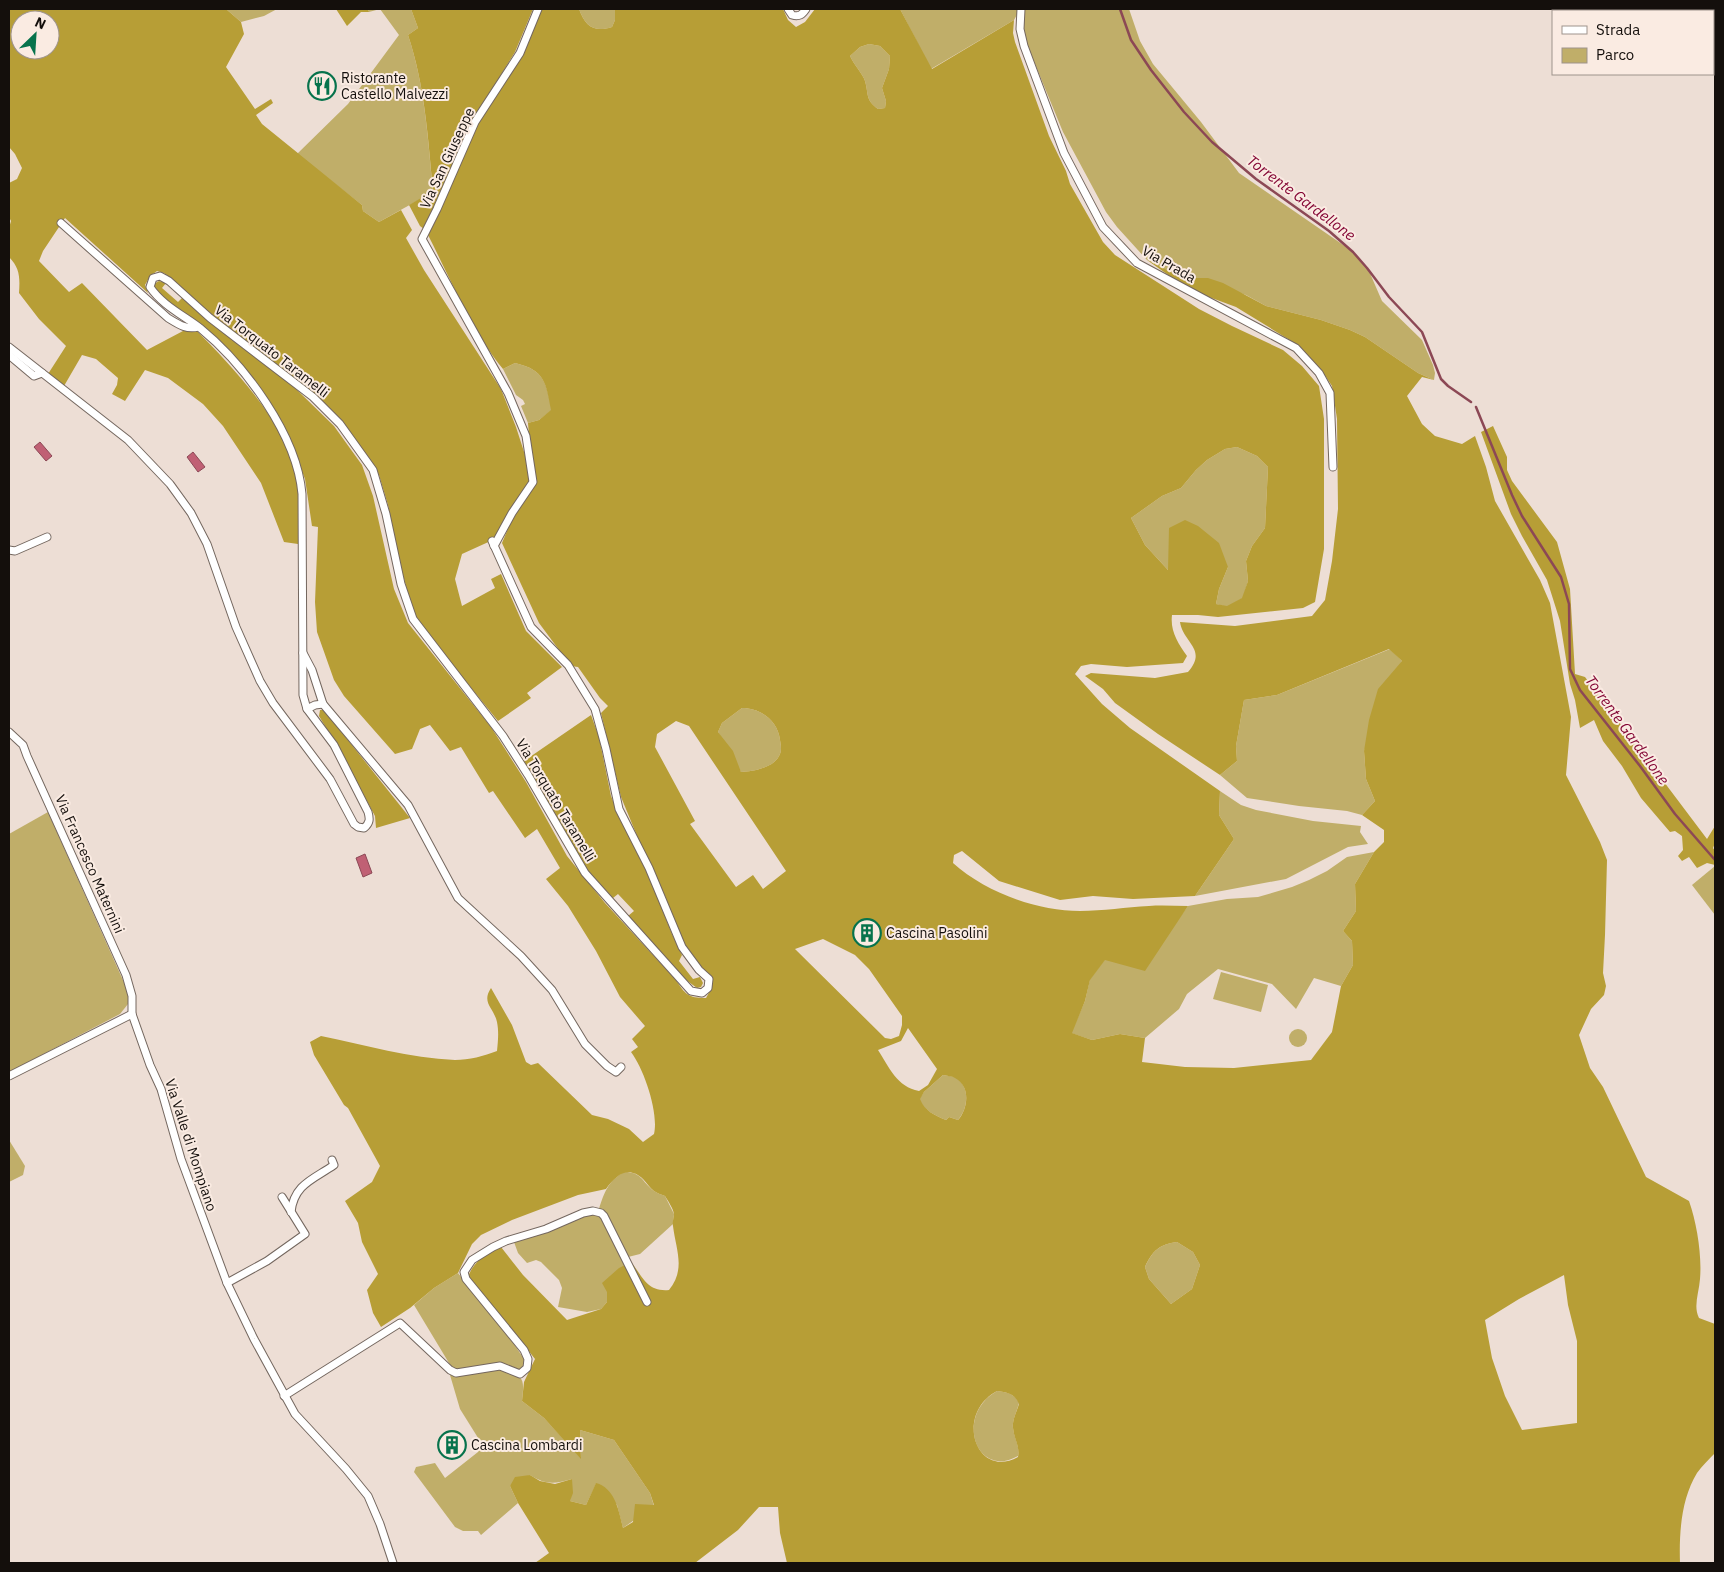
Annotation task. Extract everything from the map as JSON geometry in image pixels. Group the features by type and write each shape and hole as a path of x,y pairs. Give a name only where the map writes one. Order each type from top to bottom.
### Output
{"street":[{"name":"Via San Giuseppe","path":"422,239 475,122 520,53 538,9"},
{"path":"788,9 792,15 796,16 802,15 806,9"},
{"name":"Via Prada","path":"1022,9 1020,29 1024,46 1064,153 1103,227 1137,262 1296,348 1319,373 1330,393 1333,467"},
{"name":"Via Torquato Taramelli","path":"61,222 168,318 183,327 198,327"},
{"name":"Via Torquato Taramelli","path":"9,346 128,440 170,484 191,513 207,544 236,627 260,681 273,703 330,779 354,824 364,828 370,818 368,812 334,745 307,709 303,695 302,494 301,479 294,458 285,435 269,407 232,358 198,327 155,295 150,288 153,278 160,276 169,281 210,318 313,397 340,424 373,470 386,514 401,584 413,619 503,736 586,873 691,991 702,993 708,988 709,979 699,970 682,947 649,868 619,809 595,709 568,665 531,627 493,544 533,482 526,436 508,393 422,239"},
{"name":"Via Torquato Taramelli","path":"9,355 34,376 42,373"},
{"path":"9,550 15,551 47,537"},
{"name":"Via Torquato Taramelli","path":"303,653 312,670 323,704 408,805 458,898 521,956 552,990 585,1044 607,1066 616,1072 621,1067"},
{"path":"307,709 323,704"},
{"name":"Via Francesco Maternini","path":"9,732 23,745 126,975 132,996 132,1014"},
{"path":"9,1076 132,1014"},
{"name":"Via Valle di Mompiano","path":"132,1014 160,1089 181,1159 227,1282 254,1339 295,1414 346,1469 368,1496 393,1563"},
{"path":"291,1212 295,1194 300,1188 335,1165"},
{"path":"227,1282 267,1261 305,1234 282,1198"},
{"path":"284,1396 400,1323 450,1370 456,1373 500,1366 520,1374 527,1368 528,1359 524,1350 466,1279 464,1272 472,1260 493,1247 546,1229 583,1213 601,1212 604,1216 647,1302"}],"green space":[{"path":"226,9 277,9 264,16 241,22"},
{"path":"368,9 380,9 369,12"},
{"path":"380,9 411,9 418,28 408,35 422,93 433,192 379,222 363,211 362,205 297,154 348,104 399,35"},
{"path":"579,9 615,9 615,20 612,27 606,29 591,27 584,20"},
{"path":"900,9 1019,9 1014,20 931,69"},
{"path":"1024,9 1129,9 1140,41 1153,64 1201,122 1239,173 1352,251 1369,271 1382,301 1422,340 1433,365 1434,380 1418,373 1365,337 1350,330 1321,320 1266,306 1246,295 1193,277 1183,279 1147,260 1106,212 1063,132 1026,42 1023,31"},
{"path":"869,44 880,46 890,56 889,69 882,88 886,101 885,108 878,109 871,102 864,78 850,56 860,47"},
{"path":"515,363 533,369 546,385 552,410 539,420 528,423 521,406 525,404 516,395 503,369"},
{"path":"1237,447 1257,456 1268,467 1265,528 1252,546 1246,561 1248,581 1243,598 1227,607 1216,604 1219,589 1228,567 1169,571 1145,545 1131,518 1162,496 1181,488 1207,460 1225,449"},
{"path":"1390,649 1402,661 1364,751 1366,779 1375,801 1362,815 1347,811 1247,798 1220,775 1237,761 1236,746 1244,700 1277,695"},
{"path":"742,708 756,710 772,722 779,733 781,752 776,760 768,766 757,770 741,772 718,732 722,723"},
{"path":"1220,791 1241,805 1256,810 1313,821 1361,826 1360,832 1368,844 1348,847 1286,879 1195,896 1234,839 1219,815"},
{"path":"48,812 130,996 128,1004 120,1014 9,1072 9,834"},
{"path":"1374,852 1355,884 1356,911 1343,931 1352,941 1353,965 1341,986 1314,978 1296,1009 1272,984 1218,969 1187,994 1179,1009 1145,1038 1120,1034 1092,1040 1071,1033 1085,1001 1090,979 1105,959 1171,929 1188,906 1227,899 1258,897 1309,880 1327,871 1347,857"},
{"path":"1715,866 1715,915 1692,885"},
{"path":"1221,972 1268,985 1261,1012 1213,999"},
{"path":"1298,1029 1304,1032 1307,1038 1304,1044 1298,1047 1292,1044 1289,1038 1292,1032"},
{"path":"943,1075 955,1077 964,1086 966,1092 966,1104 958,1120 949,1117 946,1120 934,1114 924,1107 919,1099"},
{"path":"9,1140 25,1166 23,1175 9,1182"},
{"path":"624,1172 638,1175 654,1191 665,1196 674,1214 673,1224 640,1254 628,1257 607,1214 599,1209 607,1188 614,1179"},
{"path":"594,1214 601,1217 626,1265 607,1292 607,1302 601,1309 587,1312 558,1307 562,1288 559,1280 541,1262 536,1260 527,1263 518,1253 514,1242 577,1218"},
{"path":"1177,1242 1193,1252 1200,1265 1192,1289 1171,1304 1149,1279 1145,1267 1157,1249 1166,1244"},
{"path":"458,1273 510,1338 524,1359 525,1365 521,1370 498,1364 459,1370 452,1368 414,1305 434,1288"},
{"path":"499,1369 521,1378 523,1386 522,1401 544,1418 581,1458 580,1430 614,1440 650,1493 654,1506 623,1528 617,1505 596,1484 586,1505 570,1501 572,1479 550,1483 530,1475 510,1486 518,1503 481,1535 478,1531 463,1531 455,1527 414,1472 416,1467 435,1463 445,1478 478,1452 480,1441 460,1409 450,1375 458,1376"},
{"path":"997,1391 1010,1394 1019,1403 1013,1425 1018,1456 1003,1461 991,1459 982,1452 976,1442 974,1428 976,1415 984,1402"}],"shaded area":[{"path":"9,9 226,9 241,22 244,34 226,67 255,109 271,99 273,103 256,115 262,124 362,205 363,211 379,222 401,210 412,230 406,238 424,270 501,389 526,458 530,482 495,539 462,554 455,579 462,606 495,588 491,579 501,574 526,631 562,667 527,693 531,698 498,721 415,619 379,475 361,447 339,419 314,393 198,304 164,273 157,271 150,276 145,285 148,293 65,218 43,251 39,261 69,292 82,283 147,350 183,331 197,331 260,402 286,444 294,465 300,493 298,544 284,542 261,483 223,426 203,404 168,378 145,370 125,401 112,394 117,385 118,378 96,359 82,355 64,386 48,374 66,346 39,319 19,293 18,274 15,265 9,257 9,228 11,221 9,217 9,183 17,179 22,168 9,147"},
{"path":"336,9 368,9 369,12 361,12 347,26"},
{"path":"411,9 533,9 515,52 473,120 424,229 420,226 409,205 433,191 422,93 408,35 418,28"},
{"path":"541,9 579,9 584,20 591,27 606,29 612,27 615,20 615,9 783,9 788,20 796,27 805,22 815,9 900,9 932,69 1014,20 1013,33 1015,42 1049,136 1066,171 1070,184 1103,242 1115,255 1199,309 1283,350 1302,366 1319,386 1324,419 1324,549 1315,602 1303,608 1218,617 1172,615 1173,632 1187,656 1183,663 1127,667 1091,664 1081,666 1075,674 1102,704 1130,728 1220,791 1219,815 1234,839 1195,896 1133,899 1093,896 1060,900 999,881 962,851 954,855 953,863 980,883 1012,898 1047,908 1080,911 1154,906 1188,906 1145,971 1105,960 1090,980 1085,1001 1072,1033 1092,1040 1120,1034 1145,1038 1142,1062 1185,1067 1234,1068 1311,1060 1332,1032 1341,986 1353,965 1352,941 1343,931 1356,911 1355,884 1374,852 1384,842 1384,830 1362,815 1375,801 1366,779 1364,751 1369,720 1378,689 1402,661 1389,649 1277,695 1244,700 1236,746 1237,761 1220,775 1115,703 1103,689 1085,676 1091,673 1155,678 1188,672 1194,664 1196,657 1193,646 1185,635 1180,622 1235,626 1312,616 1325,600 1332,561 1338,509 1337,419 1332,386 1293,342 1236,307 1181,284 1147,260 1183,278 1208,278 1223,283 1266,306 1321,320 1350,330 1365,337 1418,373 1434,380 1422,377 1407,396 1422,424 1435,436 1462,444 1475,436 1495,501 1540,580 1550,603 1571,717 1566,775 1600,842 1607,860 1603,973 1606,986 1604,995 1591,1009 1579,1035 1590,1068 1603,1087 1646,1177 1689,1201 1697,1229 1700,1270 1696,1304 1697,1313 1699,1318 1715,1324 1715,1453 1697,1473 1687,1494 1682,1517 1680,1563 787,1563 780,1533 778,1507 759,1507 738,1530 695,1563 535,1563 549,1553 518,1503 510,1486 515,1477 530,1475 540,1481 555,1484 572,1479 573,1493 570,1501 586,1505 596,1483 608,1490 612,1495 620,1514 623,1528 633,1522 635,1504 654,1505 650,1493 614,1440 580,1430 581,1459 544,1418 522,1401 524,1382 535,1359 468,1277 473,1267 481,1259 501,1247 523,1275 567,1320 601,1309 607,1302 607,1292 602,1283 619,1268 631,1262 650,1286 655,1289 669,1290 679,1267 673,1224 673,1209 665,1196 654,1191 638,1175 627,1172 618,1176 606,1189 578,1195 512,1220 481,1235 472,1244 458,1273 381,1327 373,1313 367,1290 378,1274 362,1242 358,1223 345,1201 372,1182 380,1166 348,1108 344,1105 314,1055 310,1042 321,1036 404,1054 438,1059 455,1060 487,1055 497,1051 498,1040 497,1022 487,998 491,988 512,1025 526,1062 531,1065 538,1063 592,1115 608,1119 629,1129 643,1142 654,1134 654,1115 641,1069 631,1052 638,1047 632,1039 645,1026 620,997 596,951 568,906 546,879 560,868 537,829 525,838 493,791 489,793 461,747 450,751 430,725 420,729 412,749 395,754 344,696 334,680 317,632 315,602 318,527 312,526 305,479 288,435 261,390 231,352 199,323 165,300 154,289 154,284 159,281 166,283 162,288 178,302 182,298 294,387 334,426 362,465 373,496 394,589 408,623 491,727 526,782 567,856 605,903 685,992 691,996 706,998 711,989 712,980 701,968 682,940 665,896 621,797 601,713 608,706 578,667 571,666 539,623 502,543 514,514 533,486 528,423 539,420 551,410 545,385 533,370 515,363 503,369 492,355 453,287 428,235 479,122 523,55","holes":["869,44 880,46 890,56 889,69 882,88 886,101 885,108 878,109 871,102 864,78 850,56 860,47","1237,447 1257,456 1268,467 1265,528 1252,546 1246,561 1248,581 1242,598 1227,606 1216,604 1219,589 1228,567 1219,543 1198,526 1185,520 1169,528 1168,570 1145,545 1131,518 1162,496 1181,488 1207,460 1225,449","742,708 756,710 767,717 776,727 781,744 780,754 768,766 757,770 741,772 733,751 718,732 722,723","676,721 689,726 786,871 763,889 753,875 736,887 690,824 695,821 655,747 657,734","823,939 855,955 869,969 902,1016 899,1036 891,1039 885,1038 795,949","908,1028 937,1069 928,1085 919,1091 911,1089 899,1081 878,1050 901,1041","943,1075 954,1077 964,1086 966,1092 966,1104 958,1120 949,1117 946,1120 934,1114 924,1107 920,1099 924,1092","1177,1242 1193,1252 1200,1265 1192,1289 1171,1304 1149,1279 1145,1267 1157,1249 1166,1244","1564,1275 1568,1305 1577,1341 1577,1423 1522,1430 1505,1396 1492,1358 1485,1320","997,1391 1013,1396 1019,1404 1013,1425 1018,1457 1003,1462 991,1460 982,1452 976,1441 974,1428 976,1414 984,1401"]},
{"path":"1493,426 1507,457 1507,470 1512,481 1557,542 1570,589 1575,674 1585,677 1707,839 1715,826 1715,843 1713,848 1715,851 1715,865 1707,863 1697,868 1689,857 1682,861 1678,856 1683,850 1682,836 1675,831 1670,832 1641,798 1622,766 1603,741 1594,720 1580,728 1570,684 1560,621 1547,580 1511,514 1481,432"},
{"path":"40,442 52,456 46,461 34,447"},
{"path":"193,452 205,467 198,472 187,457"},
{"path":"320,710 323,710 328,715 410,818 376,828 375,816 319,716"},
{"path":"591,715 599,737 611,796 622,823 646,869 682,955 679,961 693,979 700,977 703,983 701,987 697,988 686,980 628,916 634,911 618,894 613,898 588,871 564,833 524,761"},
{"path":"365,854 372,873 363,877 356,858"}],"waterway":[{"name":"Torrente Gardellone","path":"1120,9 1131,40 1151,70 1184,112 1212,142 1256,179 1329,231 1353,252 1389,297 1422,332 1441,379 1471,402"},
{"name":"Torrente Gardellone","path":"1476,407 1522,516 1561,577 1569,604 1570,669 1580,690 1675,814 1715,860"}],"place":[{"name":"Ristorante Castello Malvezzi","path":"322,86"},
{"name":"Cascina Pasolini","path":"867,933"},
{"name":"Cascina Lombardi","path":"452,1445"}]}
